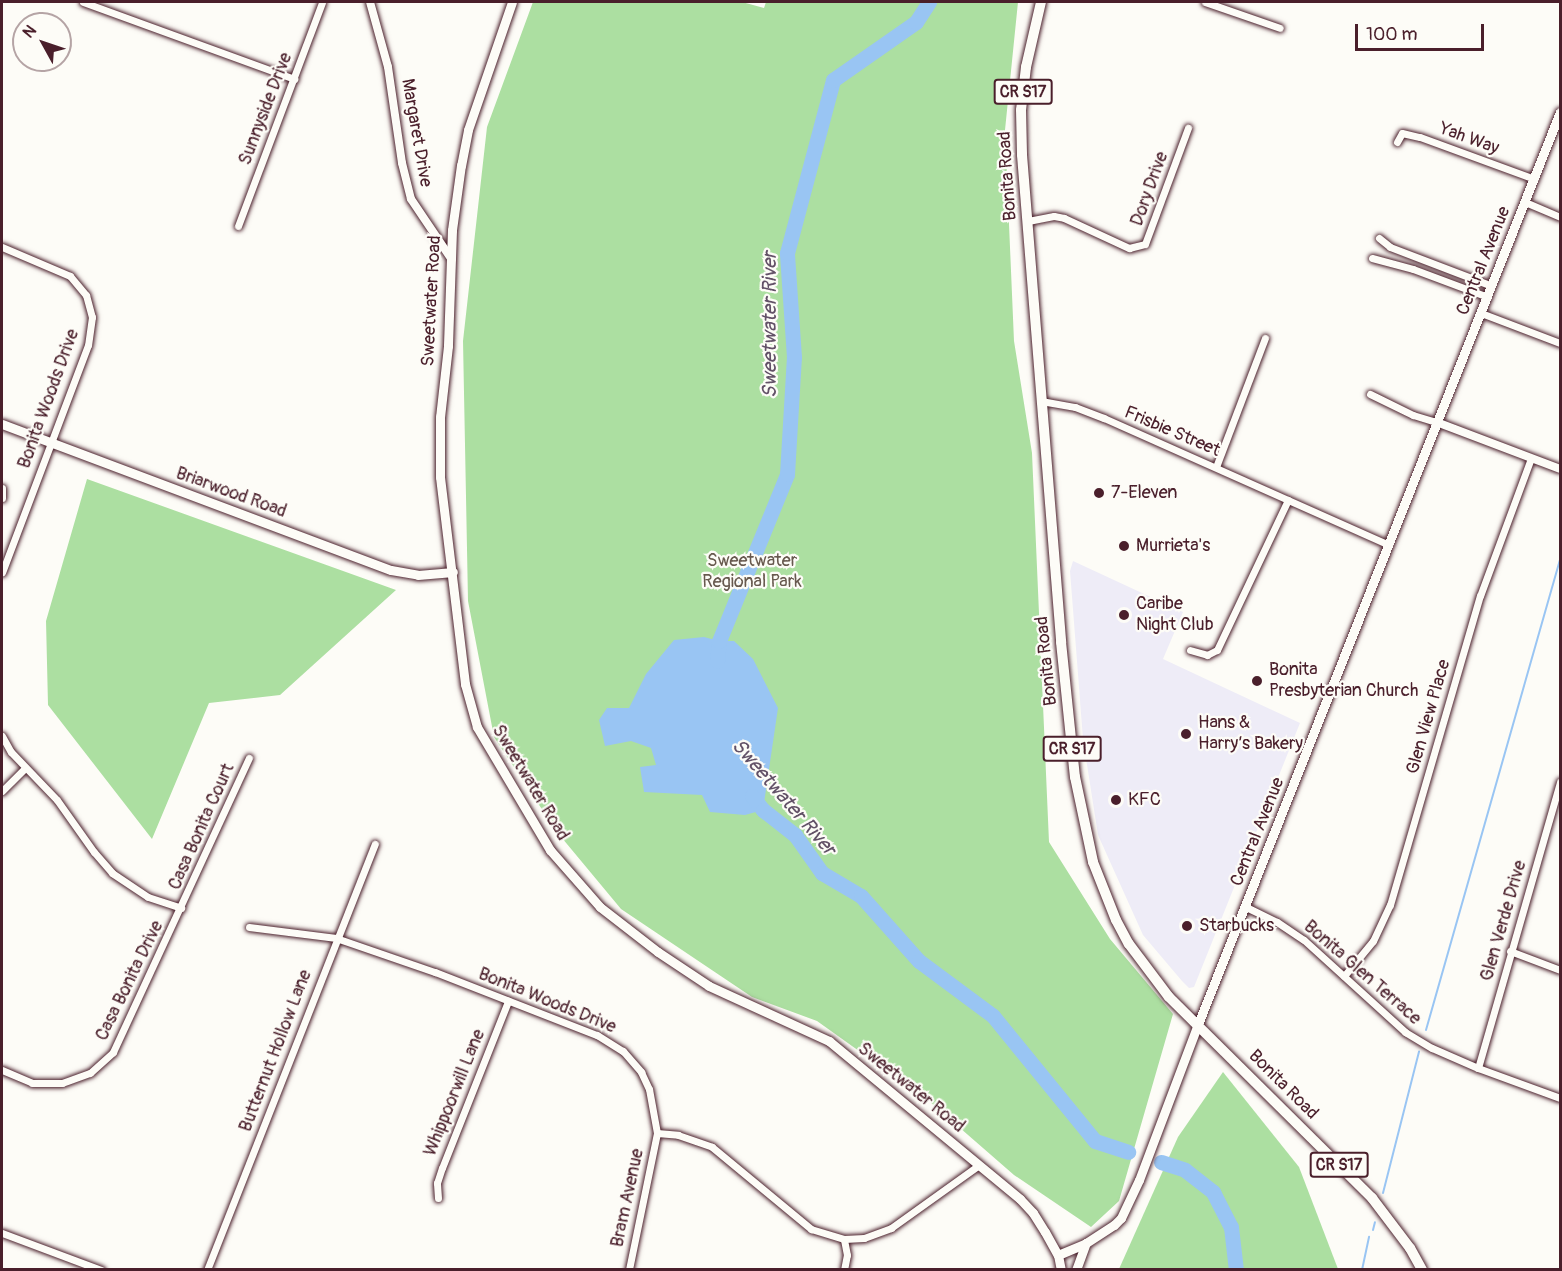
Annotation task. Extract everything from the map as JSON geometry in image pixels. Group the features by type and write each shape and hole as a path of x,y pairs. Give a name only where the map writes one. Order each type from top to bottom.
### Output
{"main road":[{"name":"Sweetwater Road","path":"512,2 468,130 452,230 448,346 440,417 440,477 465,684 477,727 550,850 579,887 600,908 658,952 709,986 829,1041 979,1165 1033,1213 1058,1255 1061,1269"},
{"name":"Bonita Road","path":"1041,2 1030,45 1021,110 1022,155 1052,549 1075,777 1085,835 1116,920 1129,944 1169,997 1372,1198 1410,1248 1422,1269"},
{"name":"Central Avenue","path":"1058,1255 1107,1231 1121,1218 1139,1180 1198,1024 1246,908 1560,112"},
{"name":"Briarwood Road","path":"2,424 391,570 418,575 453,572"},
{"path":"1076,1269 1086,1243"}],"street":[{"path":"83,2 294,79"},
{"name":"Sunnyside Drive","path":"238,226 322,2"},
{"name":"Margaret Drive","path":"370,2 388,67 402,163 411,200 452,260"},
{"path":"1205,2 1280,28"},
{"name":"Dory Drive","path":"1028,221 1054,216 1064,218 1128,248 1145,244 1188,128"},
{"name":"Yah Way","path":"1397,142 1402,133 1420,137 1535,179"},
{"path":"1525,202 1560,217"},
{"path":"1379,238 1390,247 1492,286"},
{"name":"Bonita Woods Drive","path":"2,247 70,276 82,288 91,309 88,345 2,572"},
{"path":"1372,258 1413,269 1488,297"},
{"path":"1481,313 1560,344"},
{"path":"1216,467 1265,338"},
{"path":"1370,394 1413,415 1560,469"},
{"name":"Frisbie Street","path":"1041,401 1075,407 1216,467 1389,546"},
{"name":"Glen View Place","path":"1344,976 1373,941 1390,905 1480,596 1531,458"},
{"path":"2,488 2,498"},
{"path":"1190,650 1207,655 1216,650 1288,500"},
{"path":"2,736 11,752 57,800 112,873 148,897 181,908"},
{"name":"Casa Bonita Court","path":"181,908 249,758"},
{"path":"2,791 25,768"},
{"name":"Glen Verde Drive","path":"1478,1068 1560,782"},
{"name":"Butternut Hollow Lane","path":"207,1269 375,844"},
{"name":"Casa Bonita Drive","path":"2,1070 22,1080 52,1084 72,1081 98,1067 118,1044 181,908"},
{"name":"Bonita Glen Terrace","path":"1246,908 1277,922 1298,936 1405,1032 1432,1048 1478,1068 1560,1098"},
{"name":"Bonita Woods Drive","path":"249,927 336,938 603,1038 623,1051 640,1072 649,1089 657,1133"},
{"path":"1510,951 1560,970"},
{"name":"Whippoorwill Lane","path":"438,1198 437,1183 441,1168 508,1001"},
{"path":"657,1133 701,1141 811,1229 844,1239 864,1238 891,1228 979,1165"},
{"name":"Bram Avenue","path":"629,1269 657,1133"},
{"path":"2,1233 101,1269"},
{"path":"844,1239 847,1255 844,1269"}],"shaded area":[{"path":"1073,561 1183,612 1163,659 1300,723 1194,987 1189,988 1182,981 1143,935 1098,835 1083,739 1070,571"}],"green space":[{"name":"Sweetwater Regional Park","path":"533,2 742,2 764,8 766,2 1018,2 1005,130 1014,341 1032,453 1049,842 1110,939 1173,1014 1119,1201 1091,1227 1014,1175 929,1101 817,1021 752,997 621,909 557,832 494,737 468,601 463,341 487,127"},
{"path":"87,479 396,590 280,695 209,703 152,839 48,705 46,621"},
{"path":"1223,1072 1299,1167 1338,1269 1119,1269 1178,1137"}],"water":[{"path":"704,637 719,641 734,641 753,659 778,708 763,810 745,815 710,812 702,795 644,792 640,767 656,765 651,748 631,741 605,746 599,720 607,708 629,708 646,674 674,640"}],"waterway":[{"name":"Sweetwater River","path":"717,661 719,641 787,474 794,357 787,253 833,80 916,22 929,2"},
{"path":"1426,1030 1560,560"},
{"name":"Sweetwater River","path":"752,796 763,810 795,835 822,873 861,896 919,961 993,1016 1095,1141 1128,1152"},
{"path":"1383,1193 1419,1052"},
{"name":"Sweetwater River","path":"1161,1162 1185,1170 1213,1192 1231,1227 1236,1270"},
{"path":"1373,1230 1375,1222"},
{"path":"1362,1270 1369,1237"}],"place":[{"name":"7-Eleven","path":"1099,493"},
{"name":"Murrieta's","path":"1124,546"},
{"name":"Caribe Night Club","path":"1124,615"},
{"name":"Bonita Presbyterian Church","path":"1257,681"},
{"name":"Hans & Harry’s Bakery","path":"1186,734"},
{"name":"KFC","path":"1116,800"},
{"name":"Starbucks","path":"1187,926"}]}
